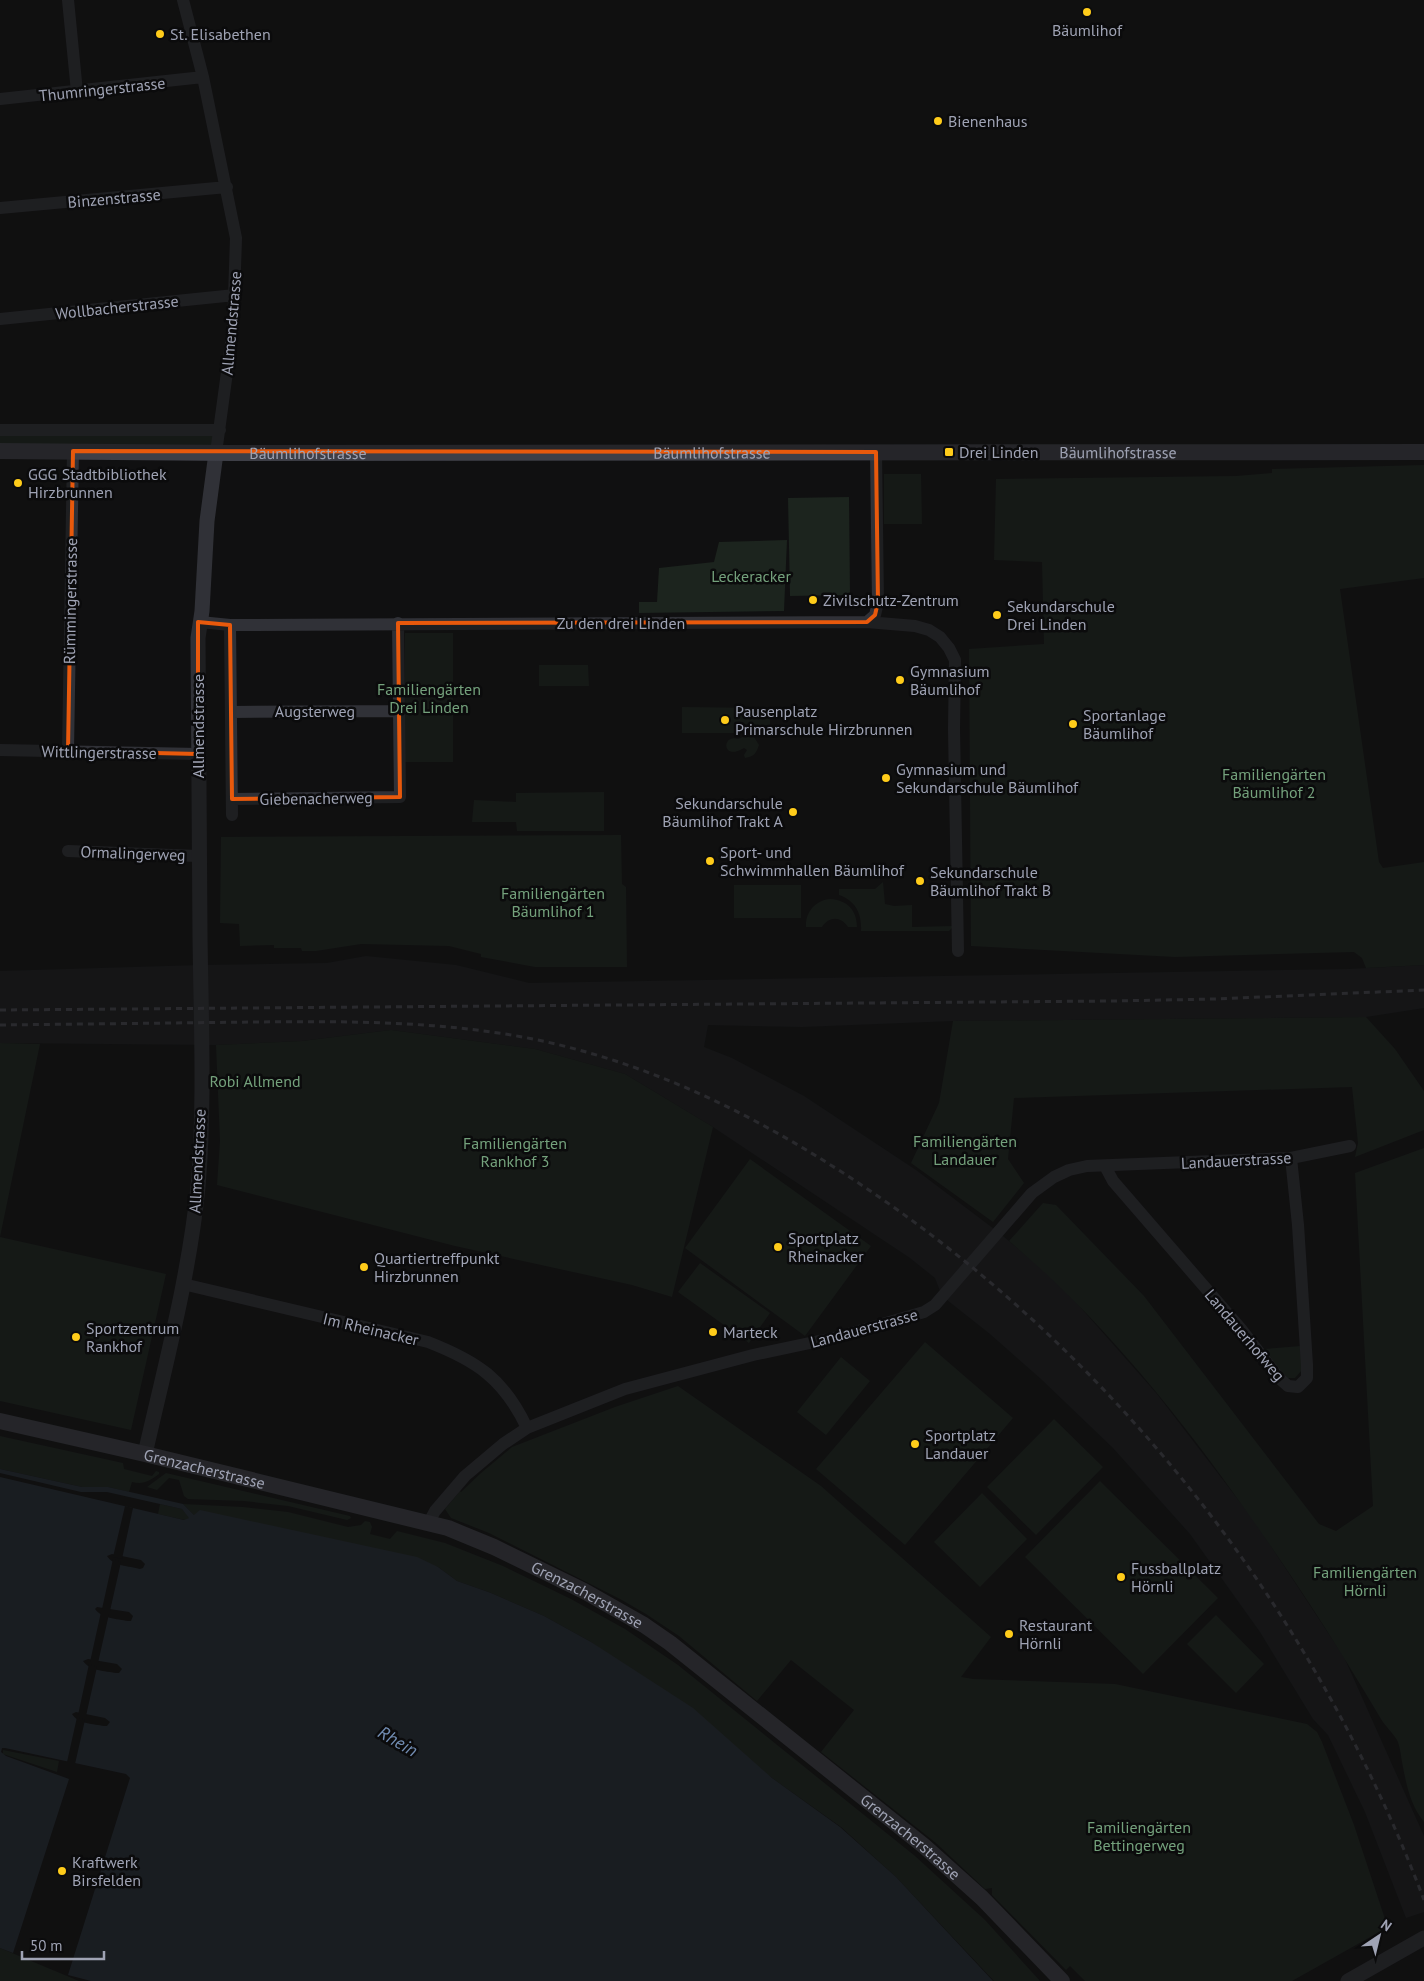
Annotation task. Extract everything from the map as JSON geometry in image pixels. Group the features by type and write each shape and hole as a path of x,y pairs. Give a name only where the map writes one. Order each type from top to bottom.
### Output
{"main road":[{"name":"Bäumlihofstrasse","path":"0,452 73,451 216,454 1424,452"},
{"name":"Grenzacherstrasse","path":"0,1421 145,1454 365,1509 429,1522 494,1547 584,1592 644,1625 670,1643 924,1846 982,1898 1062,1981"}],"street":[{"path":"68,0 77,92"},
{"name":"Allmendstrasse","path":"145,1454 183,1284 193,1228 201,1137 198,638 207,521 231,346 235,295 236,238 203,77 183,0"},
{"name":"Thumringerstrasse","path":"0,99 203,77"},
{"name":"Binzenstrasse","path":"0,208 227,187"},
{"name":"Wollbacherstrasse","path":"0,319 235,295"},
{"path":"0,430 220,430"},
{"name":"Rümmingerstrasse","path":"68,752 73,451"},
{"path":"867,622 875,615 878,602 876,452"},
{"name":"Zu den drei Linden","path":"200,622 230,624 867,622 916,626 929,630 945,643 955,660 954,733 958,951"},
{"path":"398,623 399,711"},
{"name":"Allmendstrasse","path":"230,624 232,815"},
{"name":"Augsterweg","path":"231,712 399,711"},
{"name":"Giebenacherweg","path":"232,799 400,797 399,711"},
{"name":"Wittlingerstrasse","path":"0,750 198,754"},
{"name":"Ormalingerweg","path":"68,850 198,856"},
{"name":"Landauerstrasse","path":"429,1522 431,1515 465,1476 503,1444 527,1428 625,1389 753,1355 838,1337 924,1312 935,1305 1024,1200 1040,1186 1069,1170 1087,1166 1291,1158 1350,1146"},
{"name":"Landauerhofweg","path":"1105,1166 1113,1181 1235,1322 1279,1378 1288,1386 1298,1387 1307,1378 1307,1365 1298,1225 1291,1158"},
{"name":"Im Rheinacker","path":"183,1284 428,1342 444,1348 475,1363 495,1380 518,1409 527,1428"},
{"path":"1348,1981 1424,1938"}],"highlighted area":[{"path":"73,451 876,452 878,602 875,615 867,622 398,623 400,797 232,799 230,625 198,622 198,754 68,751"}],"shaded area":[{"path":"366,956 456,965 529,983 1349,969 1424,965 1424,1008 1366,1017 953,1021 802,1027 708,1025 704,1047 732,1058 804,1096 916,1170 998,1232 1039,1266 1074,1300 1157,1394 1253,1519 1344,1657 1424,1836 1424,1912 1406,1918 1365,1812 1328,1735 1313,1719 1260,1632 1190,1534 1113,1448 1041,1379 990,1334 942,1296 935,1278 910,1258 713,1127 625,1074 535,1049 391,1030 302,1041 216,1045 0,1043 0,971 327,963"}],"green space":[{"path":"0,430 220,430 216,453 0,451"},
{"name":"Familiengärten Bäumlihof 2","path":"1424,465 1424,578 1340,589 1379,862 1383,868 1424,862 1424,965 1366,968 1362,958 1354,952 1175,957 971,946 969,649 1044,644 1042,562 994,560 996,479 1236,476 1272,473 1272,469"},
{"path":"884,474 921,474 922,524 884,524"},
{"path":"849,497 850,595 790,596 788,498"},
{"name":"Leckeracker","path":"787,540 784,611 639,613 639,602 657,602 659,568 714,562 719,542"},
{"name":"Familiengärten Drei Linden","path":"405,633 453,633 453,762 405,762"},
{"path":"539,665 588,665 589,686 539,686"},
{"path":"682,707 770,708 770,733 682,733"},
{"path":"754,737 759,745 754,754 745,758 744,755 747,750 744,748 731,752 726,746 729,740"},
{"path":"604,792 604,831 517,831 516,822 472,822 474,800 516,802 516,793"},
{"name":"Familiengärten Bäumlihof 1","path":"621,835 622,884 626,887 627,967 535,967 481,957 481,954 449,946 361,944 316,951 302,951 301,948 274,948 274,945 240,946 239,924 220,923 221,837"},
{"path":"883,882 885,904 894,906 912,905 912,927 954,926 949,931 861,931 857,909 850,901 839,895 839,889 875,889"},
{"path":"734,885 801,885 801,918 734,918"},
{"path":"830,899 841,901 850,907 857,921 857,927 848,927 839,919 831,919 822,927 806,927 807,916 812,908 820,902"},
{"name":"Familiengärten Landauer","path":"1366,1017 1395,1049 1424,1091 1424,1130 1355,1157 1358,1143 1352,1087 1014,1098 1008,1159 1024,1183 993,1222 911,1163 939,1103 953,1021"},
{"name":"Familiengärten Rankhof 3","path":"391,1030 535,1049 625,1074 713,1127 672,1297 632,1285 455,1246 217,1185 220,1141 216,1045 302,1041"},
{"path":"0,1043 40,1044 0,1237"},
{"name":"Familiengärten Hörnli","path":"1424,1148 1424,1822 1409,1794 1397,1740 1381,1719 1336,1644 1242,1504 1171,1410 1133,1365 1094,1321 1009,1241 1043,1203 1056,1205 1144,1296 1319,1524 1336,1531 1373,1506 1355,1173"},
{"name":"Sportplatz Rheinacker","path":"750,1159 871,1246 805,1336 685,1248"},
{"name":"Sportzentrum Rankhof","path":"0,1237 166,1274 131,1430 0,1401"},
{"path":"700,1263 770,1313 749,1343 678,1292"},
{"name":"Sportplatz Landauer","path":"925,1342 1013,1418 905,1545 816,1469"},
{"path":"1301,1346 1302,1370 1295,1378 1287,1378 1266,1354 1265,1349"},
{"path":"841,1357 870,1381 826,1435 797,1412"},
{"name":"Familiengärten Bettingerweg","path":"678,1386 821,1486 991,1637 961,1677 1115,1684 1307,1724 1317,1732 1322,1742 1354,1825 1385,1919 1381,1931 1292,1981 1085,1981 1070,1966 1066,1970 992,1895 992,1888 985,1889 936,1843 821,1752 854,1710 791,1660 757,1701 679,1636 646,1614 489,1533 451,1518 445,1509 460,1491 512,1447 615,1407"},
{"path":"1054,1419 1103,1467 1036,1535 987,1487"},
{"path":"0,1436 123,1463 124,1469 152,1476 156,1471 159,1474 146,1482 132,1482 129,1492 108,1487 82,1487 0,1469"},
{"path":"166,1473 350,1516 351,1518 347,1520 288,1506 244,1501 188,1499 184,1496 179,1480 169,1478 157,1490 147,1487"},
{"name":"Fussballplatz Hörnli","path":"1100,1481 1218,1598 1143,1674 1025,1557"},
{"path":"982,1493 1027,1539 980,1587 934,1542"},
{"path":"160,1504 182,1509 190,1518 185,1520 158,1514"},
{"path":"183,1504 243,1507 288,1512 348,1527 361,1525 365,1521 370,1522 372,1527 370,1534 390,1539 397,1531 445,1543 503,1566 571,1599 625,1629 678,1665 915,1856 985,1920 1040,1981 994,1981 896,1877 841,1827 772,1778 591,1642 544,1616 491,1593 457,1581 438,1567 194,1515"},
{"path":"1216,1615 1264,1664 1236,1693 1187,1644"},
{"path":"3,1750 59,1761 57,1772 3,1754"},
{"path":"0,1948 79,1981 0,1981"}],"water":[{"name":"Rhein","path":"0,1469 82,1487 108,1487 183,1504 194,1515 200,1510 417,1557 438,1567 457,1581 491,1593 544,1616 591,1642 693,1708 772,1778 840,1827 896,1877 993,1981 91,1981 68,1975 130,1778 126,1774 5,1748 2,1748 1,1752 6,1756 69,1779 13,1953 0,1948 0,1477 184,1520 189,1518 182,1509 107,1492 81,1492 0,1473","holes":["112,1554 141,1560 145,1564 140,1569 117,1564 107,1556","97,1607 129,1612 133,1616 131,1621 114,1619 101,1614 95,1609","88,1659 117,1664 122,1669 119,1673 103,1671 94,1669 83,1661","76,1712 105,1718 110,1722 107,1726 91,1724 78,1720 72,1714"]}],"pier":[{"path":"125,1506 133,1508 122,1559 113,1557"},
{"path":"113,1559 121,1562 110,1611 102,1609"},
{"path":"101,1612 109,1614 98,1663 90,1662"},
{"path":"89,1664 97,1667 86,1716 78,1715"},
{"path":"77,1717 85,1720 75,1764 67,1762"}],"railway":[{"path":"0,1010 1113,1001 1216,999 1424,990"},
{"path":"0,1025 362,1022 433,1026 503,1034 538,1040 586,1052 633,1067 724,1105 810,1152 892,1206 980,1274 1062,1348 1139,1428 1209,1514 1274,1604 1331,1699 1381,1798 1424,1900"}],"place":[{"name":"Bäumlihof","path":"1087,12"},
{"name":"St. Elisabethen","path":"160,34"},
{"name":"Bienenhaus","path":"938,121"},
{"name":"Drei Linden","path":"949,452"},
{"name":"GGG Stadtbibliothek Hirzbrunnen","path":"18,483"},
{"name":"Zivilschutz-Zentrum","path":"813,600"},
{"name":"Sekundarschule Drei Linden","path":"997,615"},
{"name":"Gymnasium Bäumlihof","path":"900,680"},
{"name":"Pausenplatz Primarschule Hirzbrunnen","path":"725,720"},
{"name":"Sportanlage Bäumlihof","path":"1073,724"},
{"name":"Gymnasium und Sekundarschule Bäumlihof","path":"886,778"},
{"name":"Sekundarschule Bäumlihof Trakt A","path":"793,812"},
{"name":"Sport- und Schwimmhallen Bäumlihof","path":"710,861"},
{"name":"Sekundarschule Bäumlihof Trakt B","path":"920,881"},
{"name":"Sportplatz Rheinacker","path":"778,1247"},
{"name":"Quartiertreffpunkt Hirzbrunnen","path":"364,1267"},
{"name":"Marteck","path":"713,1332"},
{"name":"Sportzentrum Rankhof","path":"76,1337"},
{"name":"Sportplatz Landauer","path":"915,1444"},
{"name":"Fussballplatz Hörnli","path":"1121,1577"},
{"name":"Restaurant Hörnli","path":"1009,1634"},
{"name":"Kraftwerk Birsfelden","path":"62,1871"}],"park label":[{"name":"Robi Allmend","path":"255,1081"}]}
